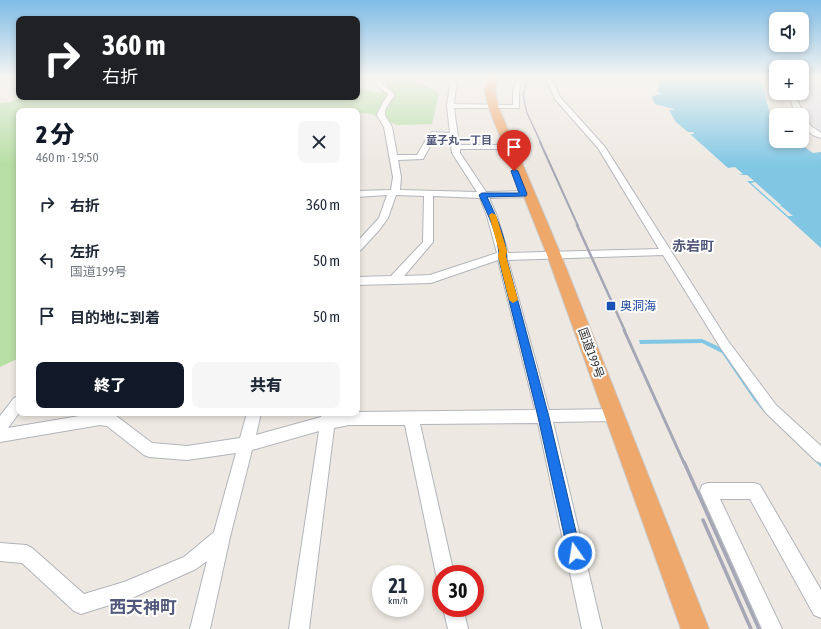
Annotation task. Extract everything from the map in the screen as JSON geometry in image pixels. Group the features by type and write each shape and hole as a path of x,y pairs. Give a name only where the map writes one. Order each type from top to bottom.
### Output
{"highway":[{"name":"国道199号","path":"491,106 550,255 609,416 683,629"},
{"name":"国道199号","path":"609,416 695,629"}],"street":[{"path":"360,245 386,214 390,197 394,192 397,177 388,128 381,115 384,106"},
{"path":"450,106 456,154 482,195 492,216 503,251 502,256 544,417 592,629"},
{"path":"500,106 517,106"},
{"path":"565,106 601,147 724,344 754,387 771,409 821,456"},
{"path":"809,129 821,136"},
{"path":"393,158 420,157 432,136 435,134 453,136"},
{"path":"455,147 508,147"},
{"path":"360,194 394,192 482,195 527,194"},
{"path":"395,279 422,251 428,242 429,193"},
{"path":"360,281 431,279 494,257 502,256 667,252"},
{"path":"0,427 16,406"},
{"path":"200,629 221,537 253,416"},
{"path":"0,435 100,419 110,420 149,450 187,453 247,444 329,417 349,419 411,419 609,416"},
{"path":"299,629 329,417"},
{"path":"411,419 443,565"},
{"path":"772,629 708,491 754,491 821,608"},
{"path":"0,552 26,554 81,604 125,591 190,563 221,537"},
{"path":"455,617 458,629"}],"shaded area":[{"path":"804,106 821,106 821,132 810,121 809,108 805,108"}],"green space":[{"path":"0,106 436,106 432,124 397,125 371,114 360,113 360,108 16,108 16,359 0,367"}],"water":[{"path":"664,106 768,106 769,148 806,148 813,153 821,152 821,248 747,181 754,181 747,175 739,175 743,174 735,167 728,168 690,134 694,134 693,132 688,132 676,122 669,110 674,110","holes":["755,182 793,216 788,216 751,183"]},
{"path":"702,339 722,348 821,462 821,467 764,412 722,353 702,343 640,344 639,340"}],"railway":[{"path":"526,106 527,113 541,143"},
{"path":"540,142 578,226"},
{"path":"577,225 625,331"},
{"path":"624,330 684,463"},
{"path":"684,462 759,629"},
{"path":"703,520 751,629"}],"slow traffic":[{"path":"492,215 503,251 502,256 513,300"}],"place":[{"name":"奥洞海","path":"611,306"}],"district":[{"name":"童子丸一丁目","path":"459,140"},
{"name":"赤岩町","path":"693,246"},
{"name":"西天神町","path":"143,607"}],"route":[{"path":"514,171 524,194 482,195 492,216 503,251 502,256 544,417 575,553"}]}
